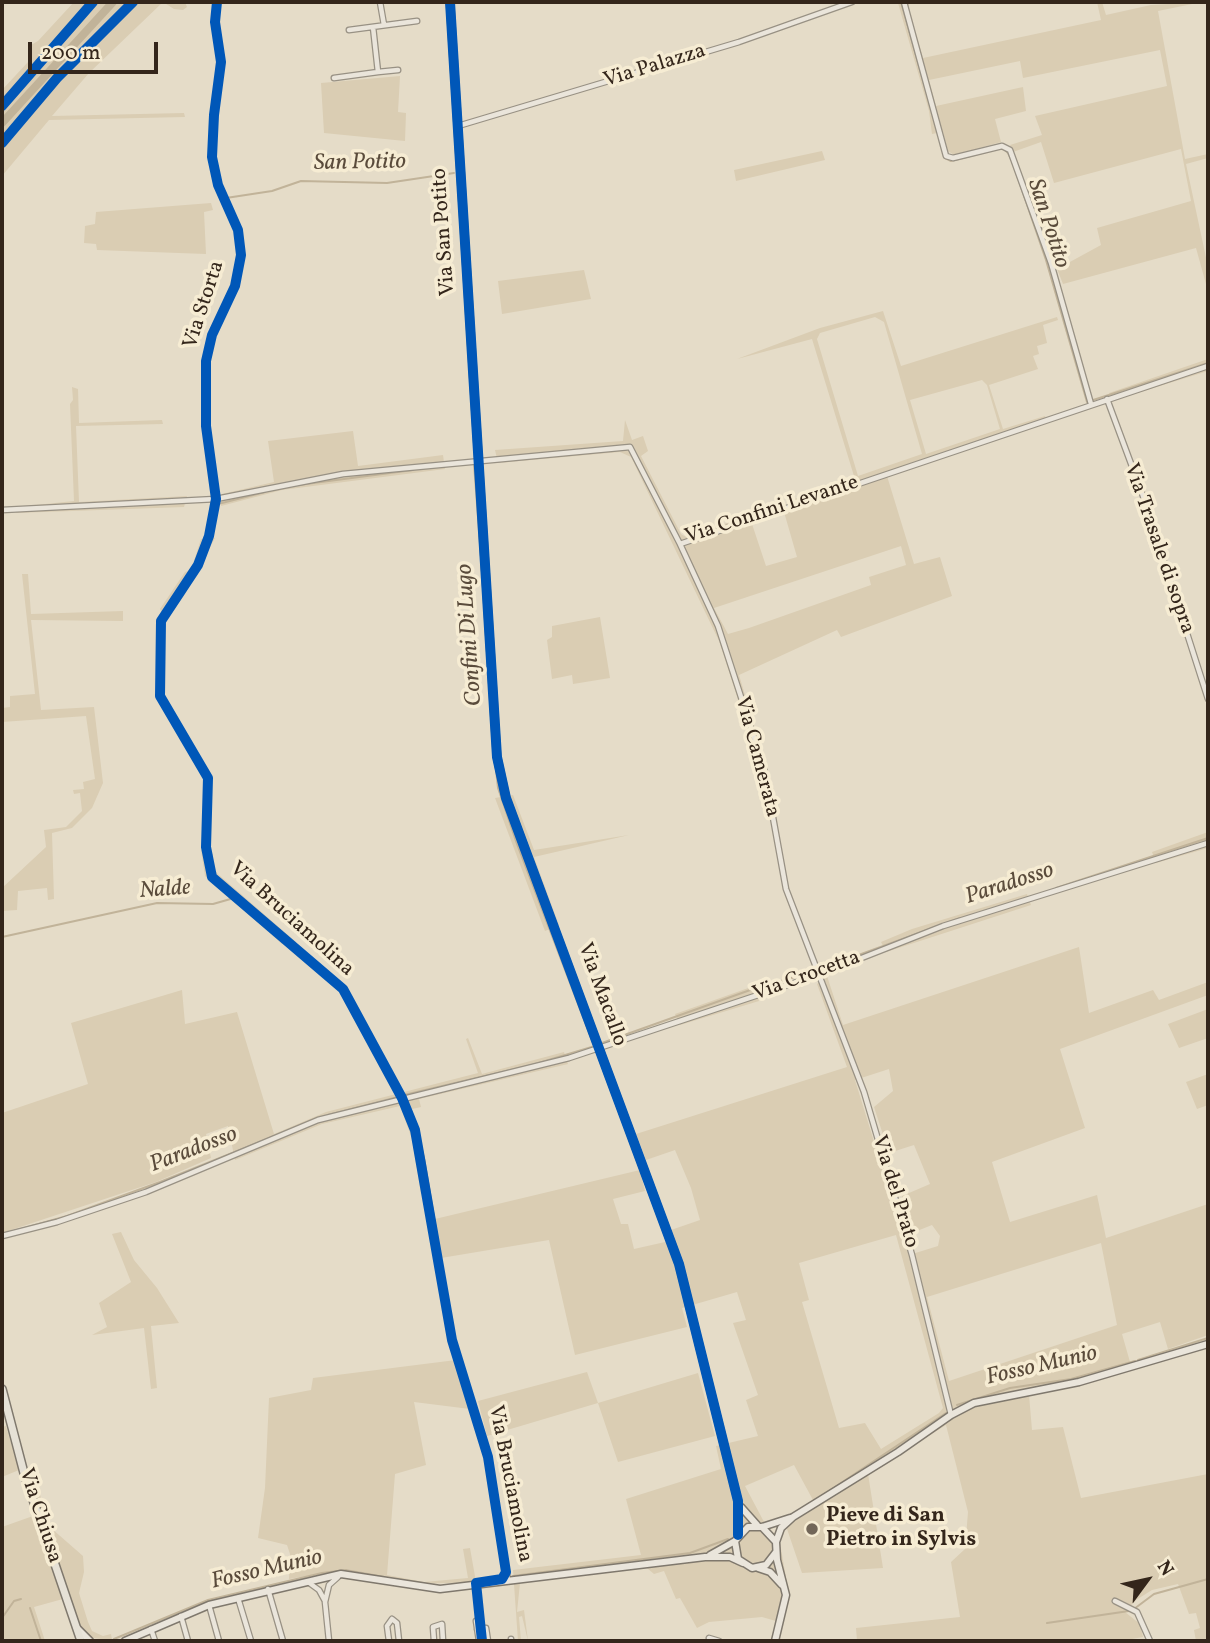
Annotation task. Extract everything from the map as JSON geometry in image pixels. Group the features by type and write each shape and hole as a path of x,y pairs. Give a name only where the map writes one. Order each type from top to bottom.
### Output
{"main road":[{"name":"Via Chiusa","path":"2,1389 24,1473 82,1641"}],"street":[{"name":"Via Storta","path":"216,499 206,426 206,361 212,335 234,286 241,255 237,230 218,185 212,157 214,115 222,62 215,22 217,2"},
{"path":"380,2 384,25"},
{"name":"Via San Potito","path":"450,2 478,459"},
{"name":"Via Palazza","path":"457,126 739,42 852,2"},
{"path":"904,2 946,156 953,158 1002,146 1010,150 1051,264 1091,404"},
{"path":"349,30 417,21"},
{"path":"373,27 378,72"},
{"path":"334,78 398,70"},
{"name":"Via Confini Levante","path":"2,510 216,499 343,474 478,459 630,447 680,544 1208,366"},
{"name":"Via Trasale di sopra","path":"1107,399 1143,496 1208,698"},
{"name":"Via Macallo","path":"478,459 497,757 506,798 679,1264 738,1501 746,1516 760,1526"},
{"name":"Via Bruciamolina","path":"216,499 204,552 161,621 159,684 163,704 208,778 208,867 220,887 343,989 402,1098 415,1130 452,1340 488,1457 508,1581"},
{"name":"Via Camerata","path":"680,544 718,626 764,768 786,889 821,974"},
{"name":"Via Crocetta","path":"2,1236 57,1222 146,1192 318,1120 541,1065 599,1047 821,974 934,929 1208,843"},
{"name":"Via del Prato","path":"821,974 864,1091 909,1242 951,1415"},
{"path":"775,1641 785,1590 776,1542 781,1528 793,1517 898,1452 951,1415 974,1403 1079,1382 1208,1344"},
{"name":"Via Macallo","path":"736,1538 738,1501"},
{"path":"705,1557 736,1538 748,1527 793,1517"},
{"path":"760,1526 776,1542"},
{"path":"736,1538 735,1552 743,1563"},
{"path":"752,1567 769,1563 776,1550"},
{"path":"125,1641 181,1616 237,1596 341,1574 440,1589 705,1557 730,1557 770,1572 785,1590"},
{"path":"327,1590 341,1574"},
{"path":"319,1590 322,1577"},
{"path":"322,1577 327,1590 325,1602 329,1641"},
{"path":"307,1581 319,1590 325,1602"},
{"path":"268,1589 283,1641"},
{"path":"237,1596 251,1641"},
{"path":"1115,1601 1137,1612 1150,1641"},
{"path":"209,1605 219,1641"},
{"path":"181,1616 188,1641"},
{"path":"389,1641 387,1626 392,1619 397,1623 399,1641"},
{"path":"476,1621 479,1641"},
{"path":"434,1641 433,1627 442,1624 443,1641"},
{"path":"77,1627 90,1641"},
{"path":"477,1629 486,1628 488,1641"},
{"path":"151,1629 155,1641"},
{"path":"709,1638 719,1641"}],"shaded area":[{"path":"74,2 163,2 89,73 52,116 184,113 185,117 49,120 2,176 2,90 28,62 29,46 38,41"},
{"path":"163,2 185,2 187,7 183,10 174,9"},
{"path":"910,2 908,7 923,58 1101,20 1097,2 1102,2 1106,15 1151,5 1202,2 1158,11 1185,159 1208,154 1208,158 1186,164 1208,267 1208,283 1206,284 1196,248 1063,284 1057,269 1101,245 1097,228 1191,201 1181,149 1054,183 1041,142 1013,152 1010,145 1042,135 1035,116 1167,86 1160,50 1023,78 1020,61 929,80 936,106 1023,87 1026,111 995,119 1001,142 954,155 948,151 943,132 932,134 929,111 898,3"},
{"path":"400,76 398,112 406,113 405,141 324,133 321,83"},
{"path":"822,151 825,160 736,181 734,170"},
{"path":"211,203 213,210 204,212 206,254 97,250 96,244 84,243 85,226 95,224 96,212"},
{"path":"584,270 591,299 502,314 498,281"},
{"path":"883,311 901,366 1057,317 1058,320 1043,325 1047,343 1037,346 1039,354 1033,356 1038,369 989,385 1003,429 1045,416 1047,422 887,476 914,564 940,557 952,596 841,637 837,630 739,675 774,791 763,793 754,749 719,641 631,457 620,452 498,463 495,450 623,441 625,420 632,440 643,436 648,451 641,456 681,534 686,537 757,513 759,519 752,524 766,566 797,557 784,512 794,508 792,500 854,476 812,339 737,359 820,328","holes":["875,317 884,322 922,454 858,476 817,339 820,333","982,380 987,385 1000,429 926,454 910,400","901,546 906,565 869,577 871,585 749,628 728,634 714,608"]},
{"path":"1208,359 1208,371 1112,401 1109,393"},
{"path":"72,387 78,389 79,423 162,420 163,424 76,426 79,502 187,496 184,507 16,513 17,507 74,501 70,404 73,400"},
{"path":"353,431 358,466 443,455 445,469 282,490 221,506 222,494 274,482 268,441"},
{"path":"215,538 185,594 167,620 160,609 185,572 191,570 201,539"},
{"path":"22,574 28,574 31,614 123,611 123,621 31,620 41,710 94,707 103,783 92,808 72,828 52,833 54,899 48,900 47,888 18,891 17,910 2,911 2,888 46,847 44,830 66,827 82,811 80,793 74,794 73,790 84,789 83,782 95,779 86,716 2,722 2,708 10,707 10,696 35,694"},
{"path":"600,617 610,678 573,684 572,675 552,679 547,640 552,637 552,626"},
{"path":"513,795 534,850 629,835 534,857 559,925 545,931 495,798"},
{"path":"1208,832 1208,848 1156,863 1152,852"},
{"path":"201,850 213,854 213,868 218,874 296,942 282,944 205,876"},
{"path":"1027,894 1031,905 886,952 881,942 912,929"},
{"path":"1079,947 1089,1013 1153,990 1159,1000 1208,982 1208,995 1060,1049 1085,1128 992,1162 1010,1222 1097,1195 1106,1238 1208,1204 1208,1335 1168,1349 1160,1322 1122,1334 1132,1369 1029,1395 1032,1430 1063,1427 1081,1498 1208,1474 1208,1641 1196,1641 1194,1630 1200,1628 1196,1613 1189,1614 1178,1584 1152,1590 1136,1600 1125,1612 1140,1624 1143,1637 1121,1641 857,1641 856,1628 960,1617 951,1562 965,1549 968,1512 946,1425 868,1474 883,1568 802,1573 786,1526 813,1500 794,1465 745,1486 763,1520 780,1543 789,1595 783,1623 762,1617 709,1622 697,1628 680,1598 676,1599 664,1571 654,1574 647,1568 520,1583 517,1612 524,1610 528,1641 522,1616 519,1617 521,1641 518,1641 513,1570 641,1555 626,1499 721,1469 716,1446 758,1436 746,1400 758,1395 733,1323 746,1320 737,1292 682,1308 687,1327 575,1355 549,1240 441,1258 435,1219 640,1170 645,1191 613,1199 621,1224 628,1224 634,1249 674,1240 671,1230 700,1220 691,1188 675,1150 646,1160 636,1134 847,1067 817,984 827,976 843,1025","holes":["889,1069 893,1091 874,1107 889,1153 914,1145 930,1184 902,1196 912,1233 932,1225 940,1236 938,1246 909,1255 855,1080","896,1235 943,1408 939,1413 881,1449 865,1423 839,1428 802,1302 809,1300 799,1263","1101,1243 1117,1325 949,1381 927,1297"]},
{"path":"754,986 759,1001 680,1025 675,1014"},
{"path":"182,990 185,1024 237,1012 274,1134 326,1112 478,1073 466,1039 468,1038 482,1074 564,1052 568,1064 419,1099 421,1107 412,1109 430,1193 421,1194 412,1139 400,1106 322,1124 235,1160 228,1126 206,1134 211,1158 156,1182 2,1233 2,1113 88,1084 71,1023"},
{"path":"1208,1009 1208,1038 1179,1048 1168,1024"},
{"path":"1208,1074 1208,1105 1197,1109 1186,1082"},
{"path":"121,1232 134,1260 157,1288 179,1323 151,1326 157,1388 151,1389 144,1328 92,1335 107,1327 99,1303 131,1282 112,1234"},
{"path":"456,1360 470,1409 414,1402 426,1465 395,1474 387,1575 424,1582 468,1578 463,1549 470,1548 476,1582 418,1584 347,1569 289,1579 290,1554 287,1545 258,1538 265,1488 269,1398 311,1390 313,1378"},
{"path":"587,1372 598,1403 487,1436 478,1401"},
{"path":"698,1373 715,1436 618,1462 598,1403"},
{"path":"6,1426 19,1470 2,1477 2,1427"},
{"path":"24,1488 38,1489 51,1528 83,1556 84,1572 79,1593 88,1622 92,1631 103,1636 111,1634 112,1640 92,1638 79,1624 70,1597 34,1607 45,1641 2,1641 2,1527 33,1516"}],"waterway":[{"path":"2,123 113,2"},
{"name":"San Potito","path":"901,2 930,105"},
{"name":"San Potito","path":"998,149 1003,148 1012,161 1046,260 1087,402 1208,363"},
{"name":"San Potito","path":"945,158 951,161 986,152"},
{"name":"San Potito","path":"226,198 272,191 301,181 387,183 454,173"},
{"name":"Confini Di Lugo","path":"474,464 484,598"},
{"name":"Confini Di Lugo","path":"298,485 413,470"},
{"name":"Confini Di Lugo","path":"218,504 265,492"},
{"name":"Confini Di Lugo","path":"493,736 494,755"},
{"name":"Confini Di Lugo","path":"495,761 498,788 517,844 594,1046"},
{"name":"Paradosso","path":"1056,888 1208,838"},
{"name":"Nalde","path":"2,937 157,903 213,904 234,898"},
{"name":"Paradosso","path":"823,968 960,918"},
{"name":"Paradosso","path":"602,1043 753,989 816,971"},
{"name":"Paradosso","path":"404,1095 532,1065 595,1046"},
{"name":"Nalde","path":"384,1060 403,1095"},
{"name":"Paradosso","path":"328,1115 398,1097"},
{"name":"Paradosso","path":"3,1234 67,1216 287,1131"},
{"name":"Fosso Munio","path":"1138,1360 1208,1338"},
{"name":"Fosso Munio","path":"957,1405 1010,1388 1071,1379 1135,1361"},
{"name":"Fosso Munio","path":"820,1497 946,1413"},
{"name":"Fosso Munio","path":"513,1576 690,1553 728,1539"},
{"name":"Fosso Munio","path":"114,1639 208,1600 322,1573 346,1570 384,1577"},
{"path":"1134,1609 1154,1594 1208,1579"},
{"name":"Fosso Munio","path":"2,1618 14,1601 21,1599"},
{"name":"Fosso Munio","path":"30,1608 41,1641"},
{"path":"1047,1623 1129,1611"}],"cycle path":[{"path":"2,106 93,2"},
{"path":"2,143 57,78 133,2"},
{"path":"217,2 215,22 221,62 212,157 218,185 238,230 241,255 235,286 212,335 206,361 206,426 216,499 209,536 198,565 161,621 160,696 208,778 206,847 212,877 343,989 402,1098 415,1130 452,1340 488,1457 506,1572 502,1579 476,1583 482,1641"},
{"path":"450,2 497,757 506,798 679,1264 738,1501 738,1535"}],"place":[{"name":"Pieve di San Pietro in Sylvis","path":"812,1529"}]}
